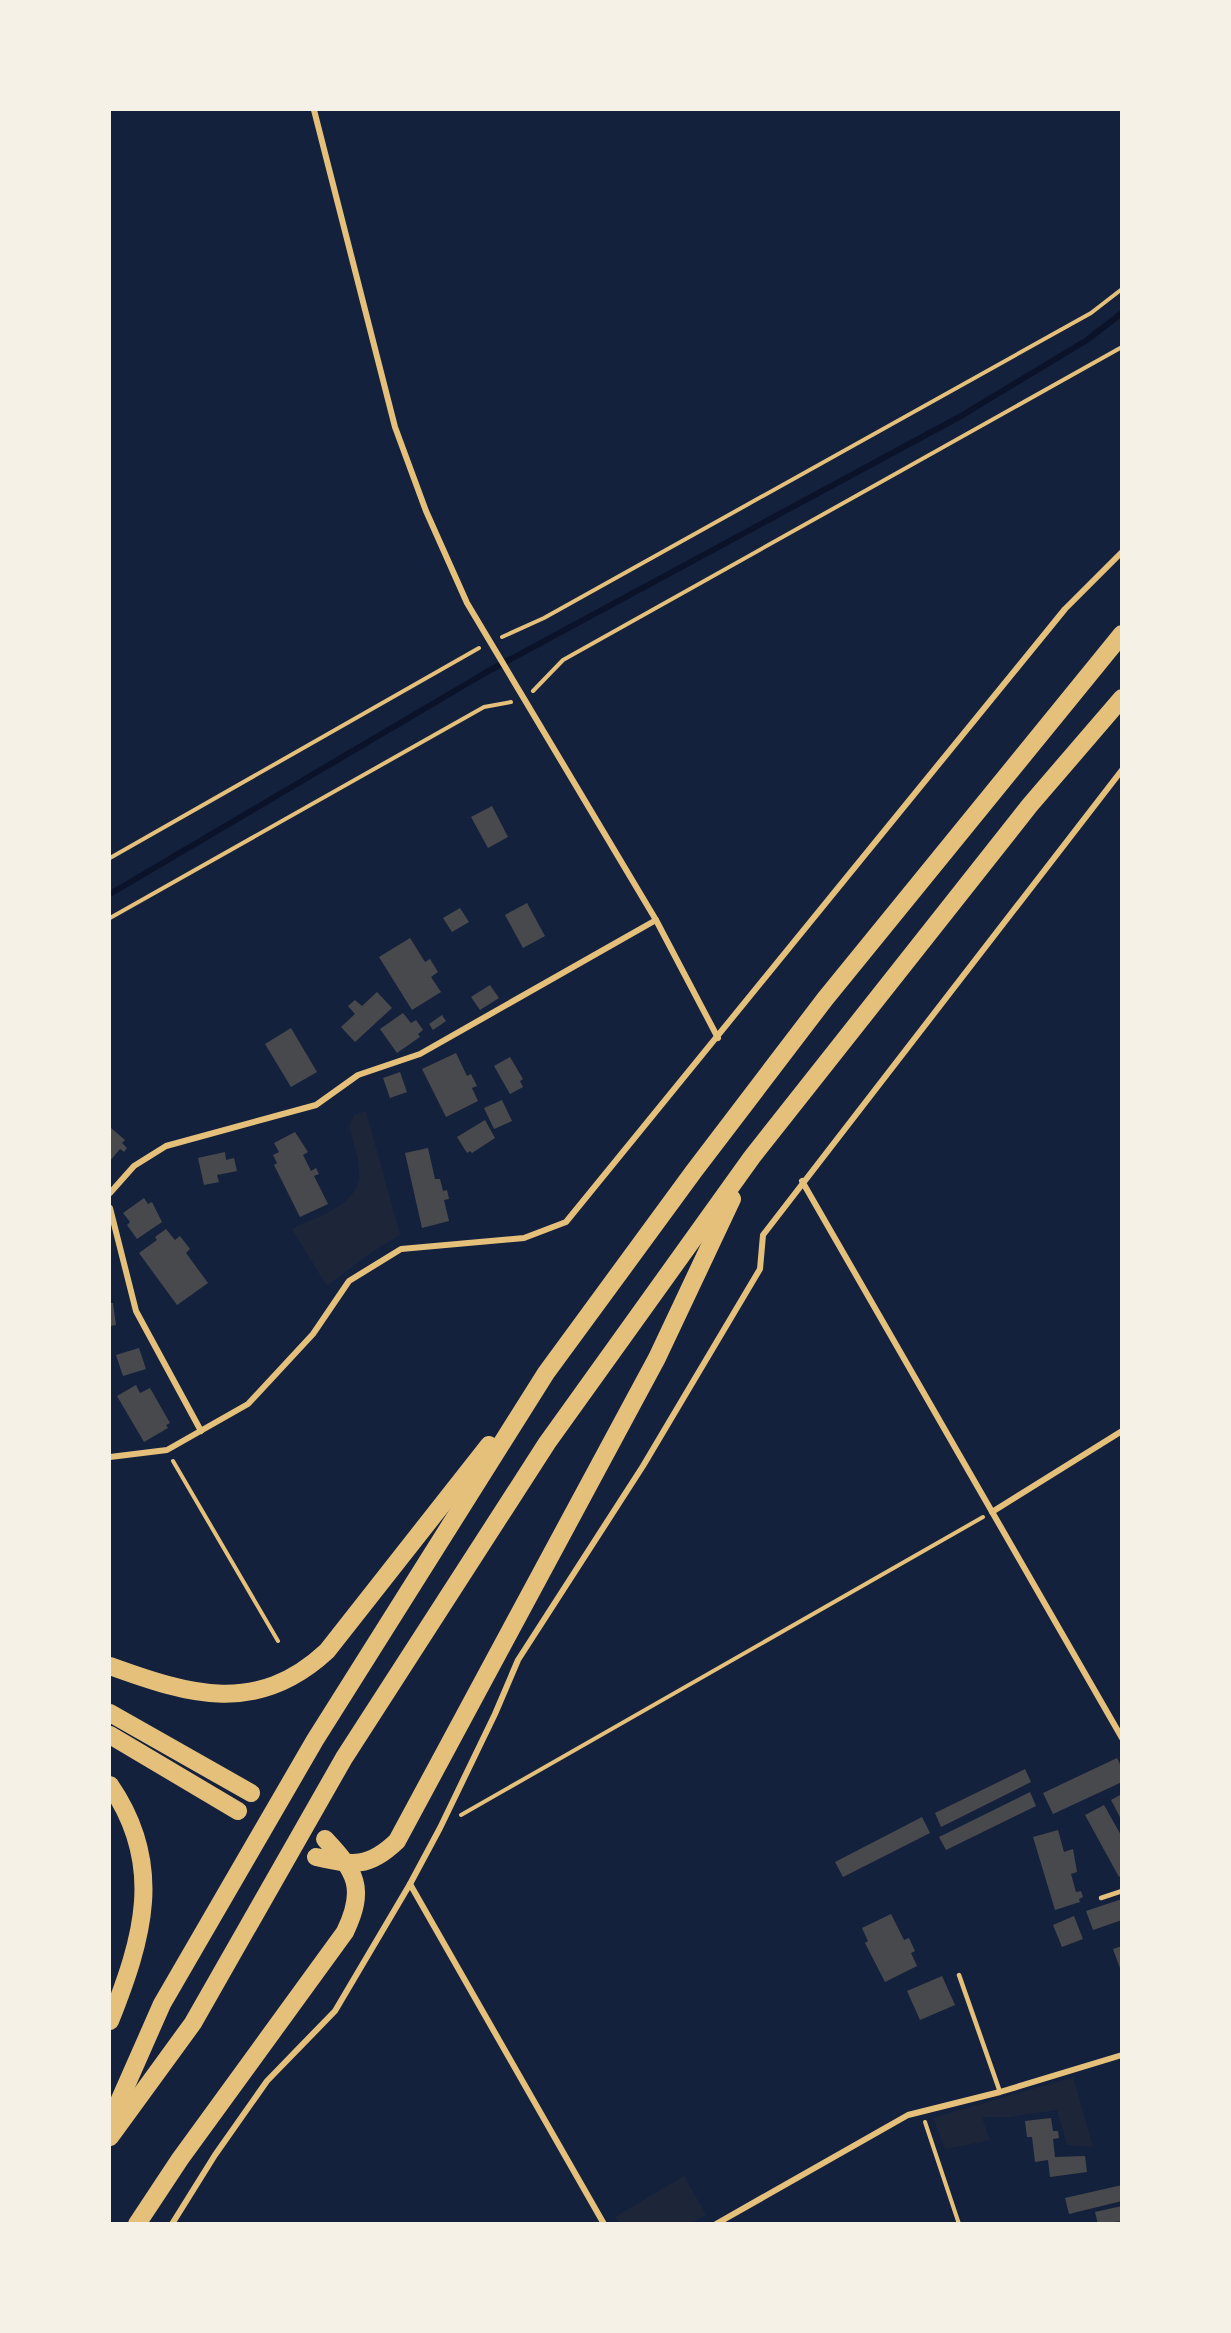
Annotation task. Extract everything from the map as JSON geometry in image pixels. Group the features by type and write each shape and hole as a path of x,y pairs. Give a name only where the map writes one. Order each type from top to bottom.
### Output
{"highway":[{"path":"110,1666 165,1686 197,1693 228,1695 258,1691 308,1668 327,1651 546,1373 694,1171 825,999 1122,634"},
{"path":"110,2136 193,2023 344,1758 547,1443 752,1157 1030,805 1122,698"},
{"path":"316,1857 348,1864 367,1862 382,1856 397,1841 657,1358 752,1157"},
{"path":"110,2122 162,2004 303,1761 546,1373"},
{"path":"110,1713 251,1793"},
{"path":"110,1735 238,1811"},
{"path":"110,1785 135,1830 143,1865 144,1901 130,1970 110,2021"},
{"path":"137,2223 180,2159 345,1932 354,1912 356,1889 348,1864 325,1839"}],"street":[{"path":"314,110 396,427 430,521 467,603 656,920 717,1038"},
{"path":"110,1457 167,1450 248,1404 313,1334 349,1281 401,1249 524,1238 566,1222 1065,609 1122,552"},
{"path":"172,2223 214,2155 267,2081 335,2011 410,1884 440,1828 495,1714 518,1660 643,1466 755,1279 760,1269 763,1234 1122,770"},
{"path":"110,1193 134,1166 166,1146 316,1105 358,1075 420,1054 656,920"},
{"path":"802,1181 1122,1738"},
{"path":"110,1208 136,1311 201,1431"},
{"path":"992,1512 1122,1431"},
{"path":"410,1884 604,2223"},
{"path":"716,2223 908,2115 1000,2092 1122,2055"}],"lane":[{"path":"1101,1898 1122,1891"},
{"path":"959,1975 1000,2092"}],"path":[{"path":"110,858 491,642 544,618 1090,313 1122,289"},
{"path":"110,918 484,707 525,699 562,660 1122,347"},
{"path":"167,1450 278,1641"},
{"path":"440,1828 992,1512"},
{"path":"921,2112 959,2223"}],"shaded area":[{"path":"366,1111 400,1235 369,1254 327,1286 292,1229 333,1210 351,1196 359,1177 359,1164 349,1126 354,1115"},
{"path":"1073,2077 1093,2147 1067,2145 1057,2110 1010,2117 982,2117 990,2140 945,2149 933,2118"},
{"path":"684,2176 706,2215 691,2223 619,2223 615,2217"}],"building":[{"path":"492,806 508,837 488,848 471,817"},
{"path":"527,903 545,936 523,948 505,915"},
{"path":"460,908 469,922 452,932 443,918"},
{"path":"410,938 425,962 430,959 438,972 431,977 441,992 412,1010 379,957"},
{"path":"490,985 499,998 480,1010 471,997"},
{"path":"377,992 392,1008 355,1042 341,1027 355,1014 348,1006 355,1000 362,1006"},
{"path":"403,1013 411,1023 416,1020 423,1030 418,1034 420,1037 397,1053 380,1029"},
{"path":"442,1015 446,1021 433,1030 429,1024"},
{"path":"291,1028 317,1072 291,1087 265,1044"},
{"path":"456,1053 467,1076 471,1074 477,1086 472,1088 478,1101 446,1117 422,1069"},
{"path":"510,1057 523,1079 520,1081 523,1087 510,1094 494,1066"},
{"path":"400,1072 407,1092 390,1098 383,1078"},
{"path":"502,1100 512,1121 494,1129 484,1108"},
{"path":"485,1120 495,1138 472,1153 470,1151 467,1153 457,1137"},
{"path":"110,1127 125,1140 122,1143 127,1148 124,1152 120,1149 110,1161"},
{"path":"295,1132 308,1152 303,1155 311,1171 316,1168 319,1174 314,1176 328,1204 300,1217 274,1165 277,1163 273,1155 279,1152 274,1143"},
{"path":"428,1148 435,1179 440,1179 443,1191 447,1190 449,1199 444,1200 449,1221 422,1228 405,1153"},
{"path":"225,1152 226,1160 234,1158 237,1171 217,1175 219,1182 204,1185 198,1158"},
{"path":"144,1198 148,1204 152,1202 162,1222 137,1239 127,1225 130,1222 123,1213"},
{"path":"166,1229 175,1240 180,1236 190,1249 186,1253 208,1283 177,1305 139,1253 157,1240 155,1237"},
{"path":"110,1303 113,1303 116,1325 110,1326"},
{"path":"139,1348 146,1369 123,1376 116,1355"},
{"path":"136,1385 140,1393 150,1388 170,1423 166,1425 168,1428 144,1442 117,1396"},
{"path":"1117,1758 1122,1768 1122,1782 1053,1814 1043,1793"},
{"path":"1025,1769 1031,1782 941,1827 935,1813"},
{"path":"1030,1792 1036,1806 946,1850 939,1837"},
{"path":"1122,1794 1122,1821 1111,1800"},
{"path":"1104,1805 1122,1837 1122,1875 1119,1877 1085,1815"},
{"path":"922,1817 930,1833 843,1877 835,1862"},
{"path":"1058,1830 1064,1852 1073,1849 1077,1872 1071,1874 1076,1892 1081,1891 1083,1897 1079,1899 1080,1902 1055,1910 1033,1837"},
{"path":"1122,1899 1122,1920 1093,1930 1086,1911"},
{"path":"891,1914 904,1940 909,1938 915,1951 911,1953 917,1966 885,1982 865,1943 868,1941 862,1928"},
{"path":"1074,1916 1083,1939 1062,1947 1053,1925"},
{"path":"1122,1946 1122,1971 1121,1971 1113,1949"},
{"path":"942,1976 955,2005 920,2020 907,1991"},
{"path":"1051,2118 1053,2131 1058,2131 1059,2138 1053,2139 1055,2157 1085,2156 1087,2172 1050,2177 1048,2160 1035,2162 1032,2137 1027,2137 1025,2121"},
{"path":"1122,2185 1122,2201 1069,2214 1065,2198"},
{"path":"1122,2206 1122,2221 1098,2224 1095,2212"}],"waterway":[{"path":"110,894 485,673 961,416 1087,340 1122,313"}]}
